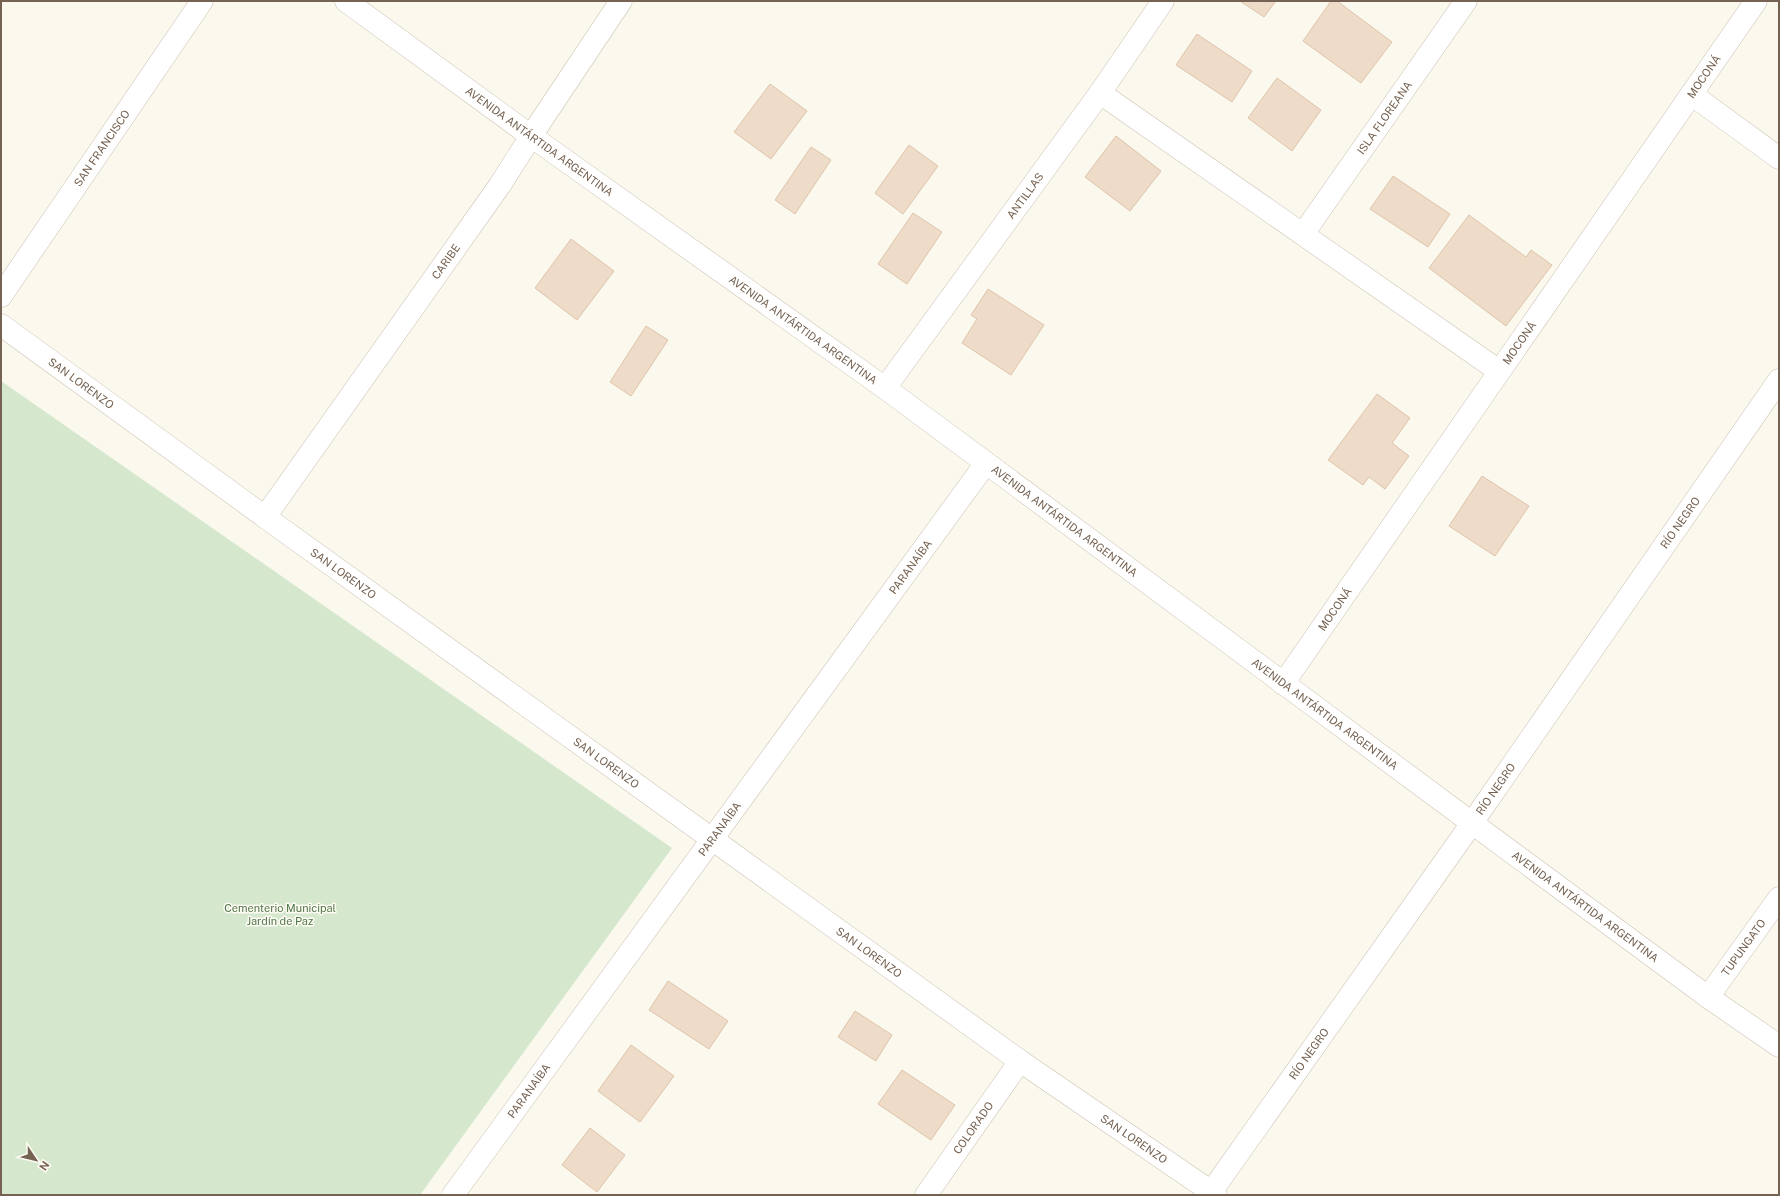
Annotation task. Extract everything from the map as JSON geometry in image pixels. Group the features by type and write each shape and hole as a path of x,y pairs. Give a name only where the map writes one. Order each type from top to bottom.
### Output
{"street":[{"name":"SAN FRANCISCO","path":"1,296 202,1"},
{"name":"AVENIDA ANTÁRTIDA ARGENTINA","path":"346,1 531,136 885,388 1708,997 1779,1046"},
{"name":"CARIBE","path":"265,517 500,185 621,1"},
{"name":"ANTILLAS","path":"885,388 1100,93 1163,1"},
{"name":"ISLA FLOREANA","path":"1303,234 1466,1"},
{"name":"MOCONÁ","path":"1283,684 1756,1"},
{"path":"1100,93 1499,371"},
{"path":"1691,94 1779,158"},
{"name":"SAN LORENZO","path":"1,325 1020,1061 1212,1194"},
{"name":"RÍO NEGRO","path":"1212,1194 1472,823 1779,380"},
{"name":"PARANAÍBA","path":"459,1193 711,839 986,463"},
{"name":"TUPUNGATO","path":"1708,997 1779,898"},
{"name":"COLORADO","path":"926,1195 1020,1061"}],"green space":[{"name":"Cementerio Municipal Jardín de Paz","path":"1,381 672,848 420,1195 1,1195"}],"building":[{"path":"1240,1 1276,1 1264,17"},
{"path":"1331,1 1337,1 1392,42 1361,83 1303,41"},
{"path":"1197,34 1252,71 1232,102 1176,65"},
{"path":"1277,78 1321,110 1292,151 1248,118"},
{"path":"770,84 807,111 771,159 734,132"},
{"path":"1116,136 1161,171 1130,211 1085,177"},
{"path":"909,145 938,166 903,214 875,193"},
{"path":"811,147 831,160 795,214 775,200"},
{"path":"1393,176 1450,214 1428,247 1370,209"},
{"path":"913,213 942,232 907,284 878,264"},
{"path":"1469,215 1526,257 1531,250 1552,265 1506,326 1429,268"},
{"path":"571,239 614,271 577,320 535,288"},
{"path":"988,289 1044,325 1011,375 962,343 977,319 971,315"},
{"path":"646,326 668,340 631,396 610,382"},
{"path":"1377,394 1410,418 1392,443 1409,456 1385,489 1369,477 1363,485 1328,460"},
{"path":"1482,476 1529,506 1495,556 1449,526"},
{"path":"668,981 728,1021 709,1049 649,1010"},
{"path":"855,1011 892,1035 876,1061 838,1037"},
{"path":"631,1045 674,1076 640,1122 598,1091"},
{"path":"902,1070 955,1105 931,1140 878,1104"},
{"path":"590,1128 625,1155 597,1192 562,1165"}]}
